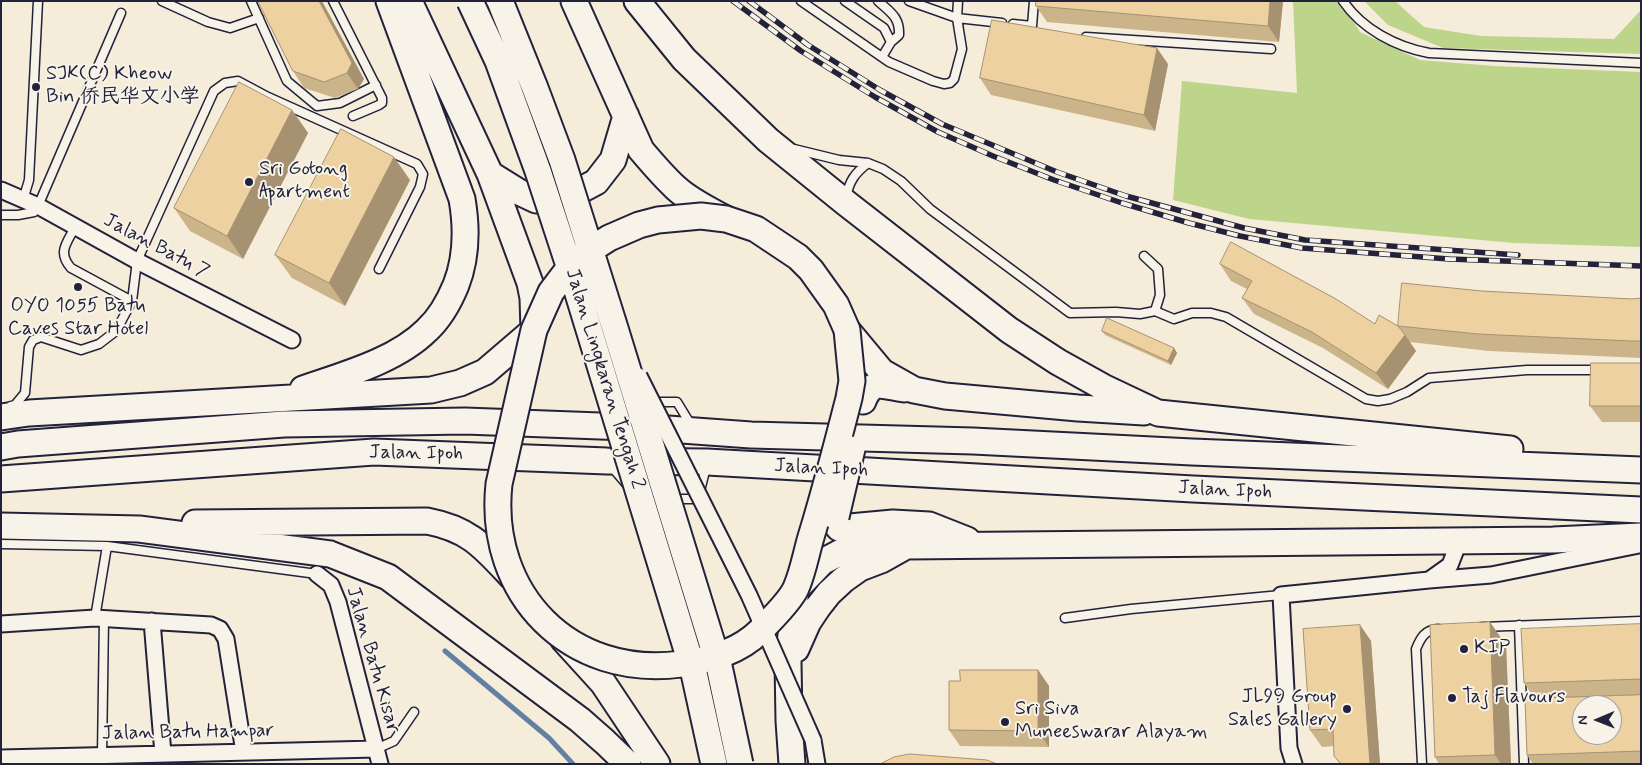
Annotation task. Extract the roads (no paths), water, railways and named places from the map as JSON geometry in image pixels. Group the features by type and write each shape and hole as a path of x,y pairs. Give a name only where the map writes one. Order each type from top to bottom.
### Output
{"highway":[{"path":"277,398 386,358 414,341 427,330 444,310 460,275 465,253 462,199 389,1"},
{"path":"409,1 490,174 530,283 534,330"},
{"name":"Jalan Lingkaran Tengah 2","path":"470,1 498,61 538,171 576,287 694,673 714,764"},
{"name":"Jalan Lingkaran Tengah 2","path":"500,1 562,160 614,325 719,666 740,764"},
{"path":"574,1 641,150 658,170 677,189 701,205 726,219 756,229 798,257 811,270 836,305 847,330 882,372 914,390"},
{"path":"637,1 684,58 768,140 846,203 1009,330 1058,362 1103,387 1158,413"},
{"path":"490,174 536,200 562,200 596,182 613,160 626,116"},
{"path":"657,764 603,683 531,608 512,576 501,540 497,506 499,484 534,330 551,292 576,259 609,238 639,225 658,220 701,216 726,219"},
{"path":"1,417 29,413 431,390 460,383 491,367 534,330"},
{"path":"792,764 788,662 796,589 819,513 849,398 852,382 847,330"},
{"path":"982,545 928,525 893,523 838,528 835,523 836,517 863,401 869,388 874,385 945,396 1158,413 1481,447 1641,461"},
{"name":"Jalan Ipoh","path":"1,447 18,444 284,424 465,421 762,435 973,441 1212,453 1641,470"},
{"name":"Jalan Ipoh","path":"1,479 374,452 607,461 707,462 1193,489 1641,510"},
{"path":"139,529 199,522 427,521 451,527 475,539 512,576"},
{"path":"1,526 139,529 330,554 388,577 580,720 628,764"},
{"path":"556,632 587,652 615,662 645,666 670,666 709,659 743,645 759,632 822,562 843,551 876,542 906,546 1553,540 1641,536"},
{"path":"788,662 808,622 829,593 860,568 881,560 906,546"}],"street":[{"name":"Jalan Batu 7","path":"1,190 38,206 137,261 292,340"},
{"path":"614,325 748,595 813,740 817,764"},
{"path":"1429,580 1450,565 1455,552 1444,540"},
{"path":"1294,764 1289,748 1281,595 1491,575 1641,545"},
{"name":"Jalan Batu Kisar","path":"317,574 332,585 338,602 380,764"},
{"path":"1,624 100,618 212,625 220,629 226,639 244,752"},
{"path":"152,621 164,759"},
{"name":"Jalan Batu Hampar","path":"1,758 43,760 102,755 164,759 244,752 376,749"}],"lane":[{"path":"23,200 29,180 38,1"},
{"path":"162,1 208,22 230,28 259,18"},
{"path":"251,1 287,81 317,106 340,103 376,85"},
{"path":"333,1 382,98 382,102 353,116"},
{"path":"801,1 882,57 901,68 944,84 950,83 954,79 962,50 957,18 958,1"},
{"path":"845,1 884,28 891,42"},
{"path":"878,1 897,18 900,27 899,35 891,42 882,57"},
{"path":"909,1 957,18 1032,26 1040,30"},
{"path":"1032,26 1034,1"},
{"path":"1343,1 1357,18 1382,36 1404,48 1429,54 1641,63"},
{"path":"1,215 18,215 34,212 38,206 121,13"},
{"path":"1077,36 1271,49"},
{"path":"1,407 15,405 25,393 29,347 33,340 42,337 81,350 99,344 116,331 132,301 137,261 214,91 225,83 238,81 268,97 416,164 423,174 420,187 379,269"},
{"path":"768,140 792,149 839,160 868,163 883,168 901,181 930,208 1070,313 1116,312 1140,314 1155,311 1174,319 1192,313 1210,313 1226,316 1366,399 1378,401 1390,399 1407,392 1429,378 1526,370 1612,370"},
{"path":"846,203 850,180 857,171 868,163"},
{"path":"75,227 64,248 63,256 66,262 71,268 132,301"},
{"path":"1144,256 1158,269 1160,295 1155,311"},
{"path":"603,427 617,402"},
{"path":"627,402 677,402 695,431"},
{"path":"607,461 638,499 648,499"},
{"path":"658,499 698,499 707,462"},
{"path":"1,544 107,546 317,574"},
{"path":"102,755 100,618 107,546"},
{"path":"1065,618 1131,609 1281,595"},
{"path":"1470,627 1641,621"},
{"path":"1520,625 1524,764"},
{"path":"1422,764 1416,649 1421,637 1430,630 1450,628"},
{"path":"1523,708 1533,707"},
{"path":"376,749 394,741 414,712"}],"waterway":[{"path":"445,651 549,738 573,764"}],"railway":[{"path":"733,1 801,51 875,97 938,132 1054,180 1189,223 1240,236 1302,248 1449,259 1641,266"},
{"path":"749,1 808,45 880,90 942,124 1057,172 1126,196 1244,228 1305,240 1518,255"}],"place":[{"name":"SJK(C) Kheow Bin 侨民华文小学","path":"36,87"},
{"name":"Sri Gotong Apartment","path":"249,182"},
{"name":"OYO 1055 Batu Caves Star Hotel","path":"78,287"},
{"name":"KIP","path":"1464,649"},
{"name":"Taj Flavours","path":"1452,698"},
{"name":"JL99 Group Sales Gallery","path":"1347,709"},
{"name":"Sri Siva Muneeswarar Alayam","path":"1005,722"}]}
